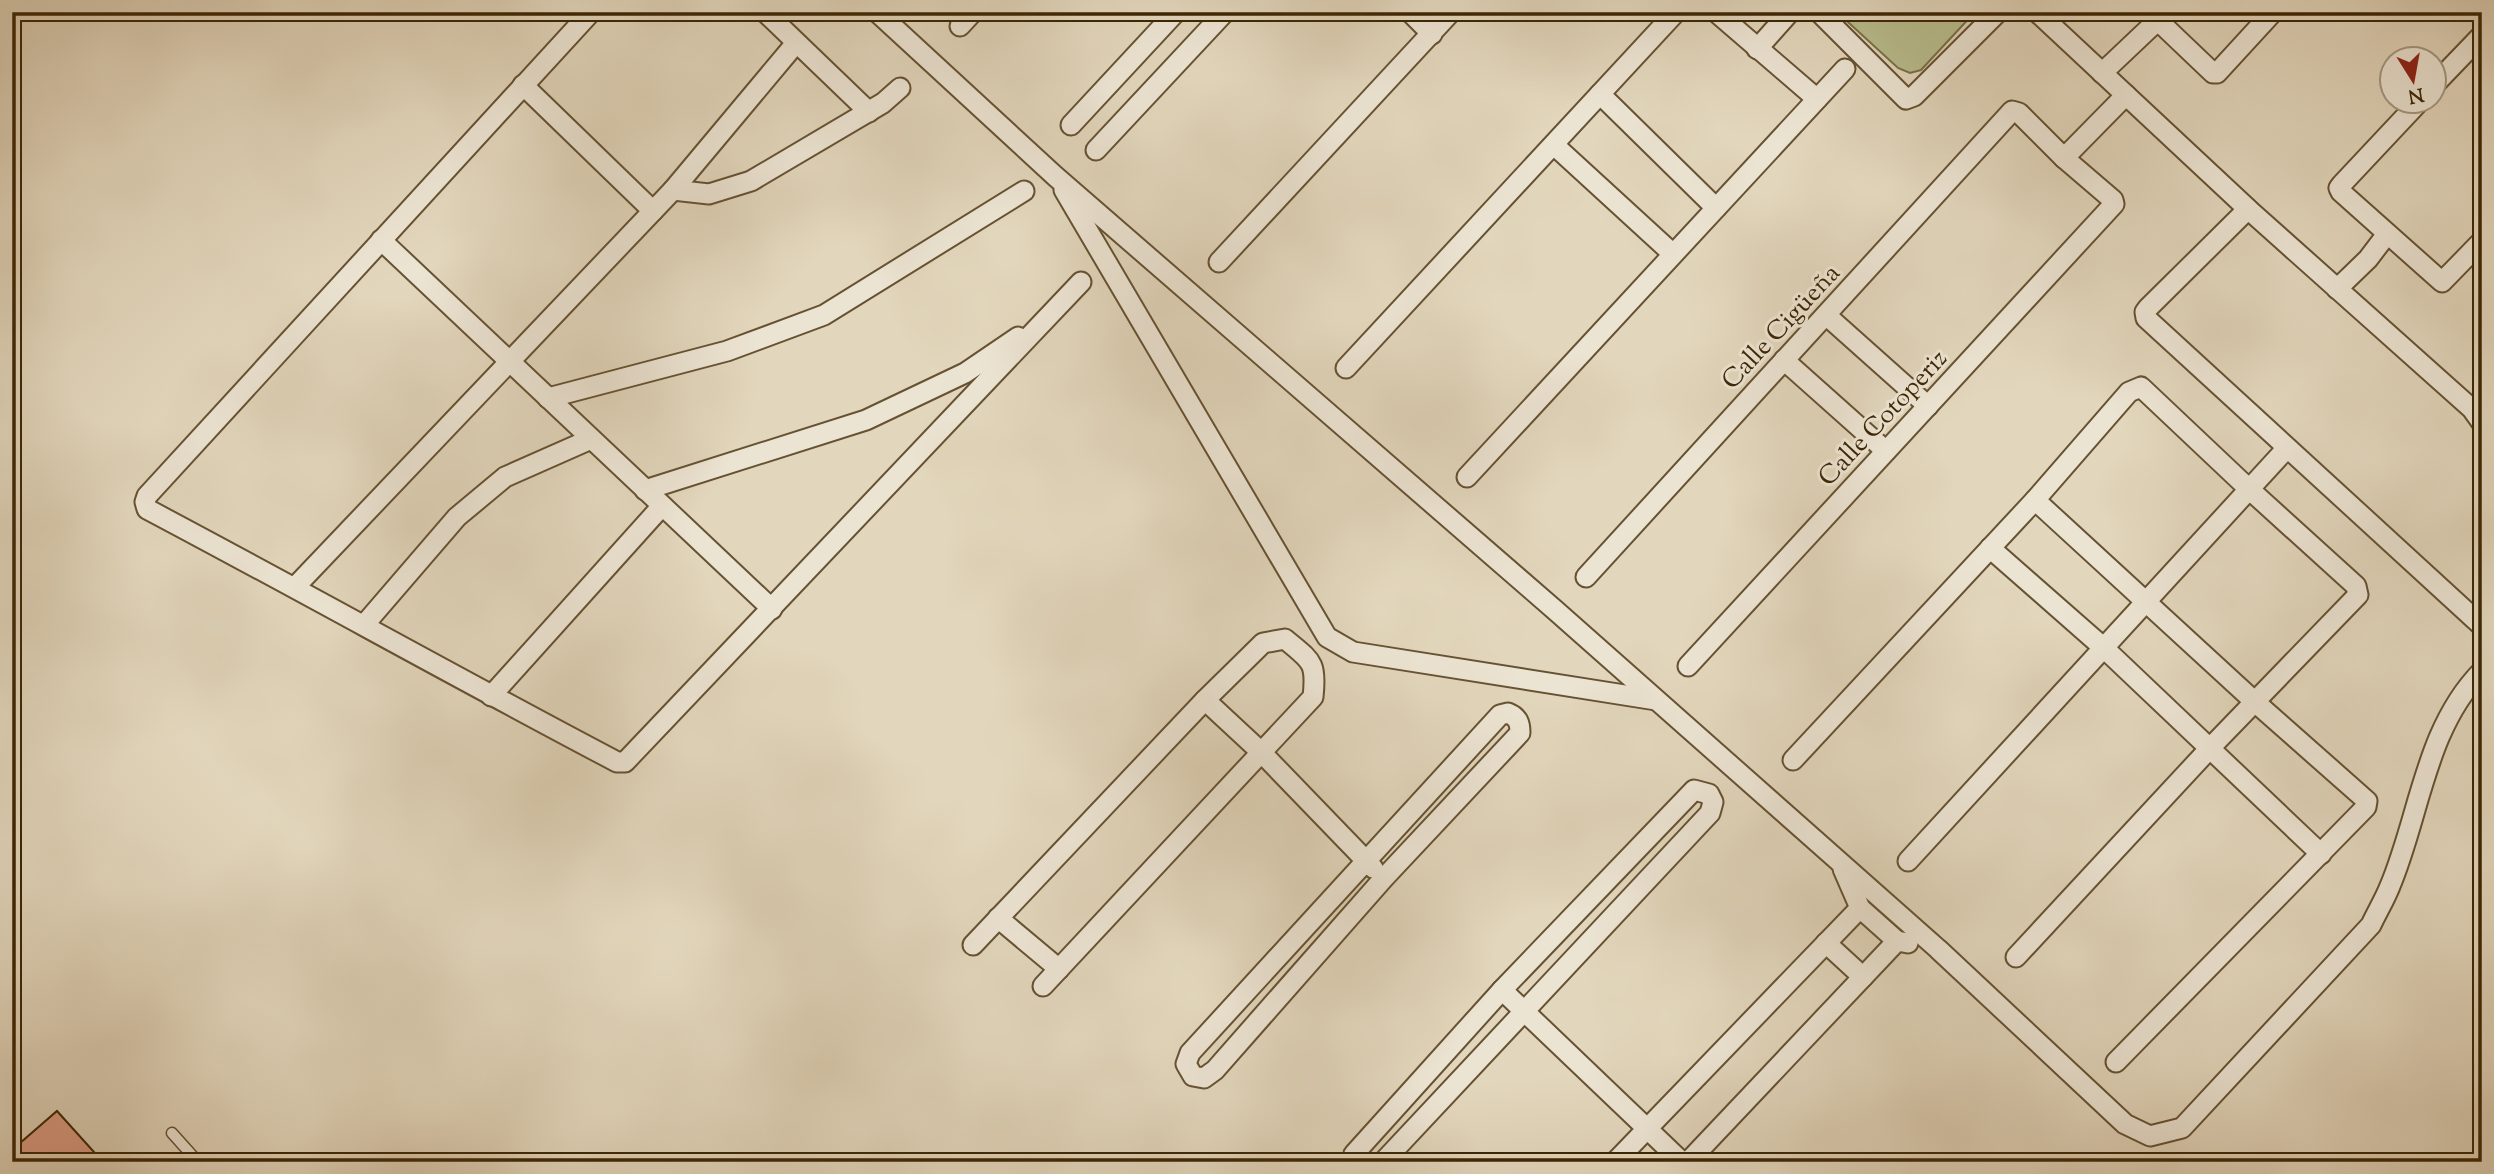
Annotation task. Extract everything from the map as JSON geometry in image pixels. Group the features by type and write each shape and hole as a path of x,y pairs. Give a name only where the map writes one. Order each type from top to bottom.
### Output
{"street":[{"path":"591,12 147,496 147,509 295,587 491,696 617,762 625,762 1082,282"},
{"path":"765,12 869,112"},
{"path":"877,12 1055,176 1657,700 1938,949 2124,1124 2150,1136 2182,1128 2371,925 2391,886 2432,752 2464,689 2482,671"},
{"path":"1071,125 1176,12"},
{"path":"1096,150 1225,12"},
{"path":"1410,12 1432,34"},
{"path":"1219,262 1451,12"},
{"path":"1346,369 1676,12"},
{"path":"1716,12 1817,99"},
{"path":"1757,49 1790,12"},
{"path":"1819,12 1906,99 1914,96 1998,12"},
{"path":"2037,12 2248,209 2479,411"},
{"path":"2102,74 2154,16 2208,71 2217,73 2273,12"},
{"path":"2448,70 2482,35"},
{"path":"295,587 673,190 796,43"},
{"path":"1467,477 1845,69"},
{"path":"523,85 653,211"},
{"path":"673,190 709,194 751,181 869,112 900,88"},
{"path":"1600,94 1716,208"},
{"path":"2064,158 2126,95"},
{"name":"Calle Cigüeña","path":"1586,577 2012,111 2020,113 2064,158"},
{"path":"2406,116 2339,188 2341,192 2442,282 2482,241"},
{"path":"1554,145 1673,254"},
{"name":"Calle Cotoperiz","path":"1688,666 2114,204 2113,200 2064,158"},
{"path":"1055,176 1326,637 1353,652 1657,700"},
{"path":"548,398 727,351 824,315 1024,191"},
{"path":"2248,209 2145,313 2146,318 2482,626"},
{"path":"2337,289 2368,259 2387,234"},
{"path":"381,240 772,609"},
{"path":"1826,315 1928,406"},
{"path":"645,490 866,420 965,373 1049,316"},
{"path":"1784,360 1886,451"},
{"path":"1793,760 2035,500 2129,392 2141,387 2356,586 2358,595 2211,747 2016,957"},
{"path":"364,625 457,517 505,477 591,439"},
{"path":"1908,861 2287,448"},
{"path":"2035,500 2367,802 2366,807 2321,854 2116,1062"},
{"path":"491,696 662,506"},
{"path":"1990,548 2105,649 2321,854"},
{"path":"1305,656 1326,637"},
{"path":"972,945 1205,700 1263,643 1284,639 1305,656 1316,674 1313,697 1043,986"},
{"path":"1205,700 1261,752 1384,878"},
{"path":"1500,715 1514,715 1520,723 1520,733 1384,878 1215,1070 1205,1078 1193,1076 1186,1063 1190,1053 1365,861 1500,715"},
{"path":"1358,1162 1354,1154 1502,990 1694,790 1709,794 1713,802 1710,813 1383,1162"},
{"path":"1840,862 1860,908 1897,941 1938,949"},
{"path":"1615,1162 1860,908"},
{"path":"998,918 1059,969"},
{"path":"1688,1162 1897,941"},
{"path":"1826,943 1863,977"},
{"path":"1502,990 1682,1162"}],"lane":[{"path":"172,1133 198,1162"}],"green space":[{"path":"1837,12 1975,12 1921,70 1910,73 1898,68"}],"building":[{"path":"57,1111 103,1162 12,1162 12,1150"}]}
